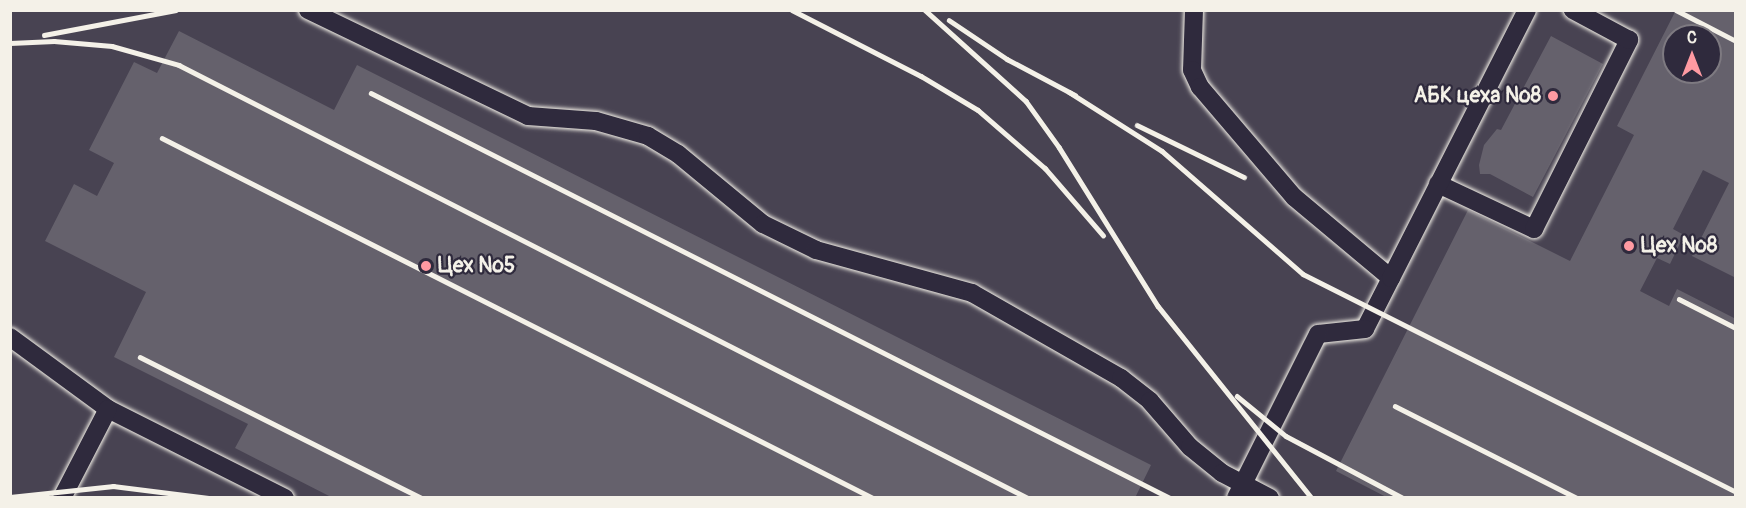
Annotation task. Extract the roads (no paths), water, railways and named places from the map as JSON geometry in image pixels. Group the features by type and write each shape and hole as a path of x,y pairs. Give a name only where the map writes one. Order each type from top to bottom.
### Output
{"lane":[{"path":"308,10 528,116 596,121 648,136 678,154 763,224 816,250 972,293 1121,378 1150,401 1190,447 1239,491 1270,498"},
{"path":"1194,10 1192,70 1200,87 1293,197 1391,278"},
{"path":"1239,491 1318,334 1365,330 1527,10"},
{"path":"1438,184 1534,229 1629,40 1573,10"},
{"path":"10,337 108,409 285,498"},
{"path":"62,498 108,409"}],"railway":[{"path":"44,35 176,10"},
{"path":"792,10 921,76 978,110 1045,168 1103,235"},
{"path":"925,10 1026,101 1059,147 1158,306 1312,498"},
{"path":"1676,10 1736,41"},
{"path":"949,20 1007,59 1075,95"},
{"path":"10,43 54,41 112,46 179,65 1028,498"},
{"path":"1069,92 1162,151 1303,274 1736,492"},
{"path":"371,93 1170,498"},
{"path":"1137,125 1244,177"},
{"path":"162,138 873,498"},
{"path":"1679,299 1736,328"},
{"path":"140,357 421,498"},
{"path":"1237,396 1286,436 1403,498"},
{"path":"1395,406 1577,498"},
{"path":"10,497 113,486 208,498"}],"place":[{"name":"АБК цеха №8","path":"1553,96"},
{"name":"Цех №8","path":"1629,246"},
{"name":"Цех №5","path":"426,266"}]}
